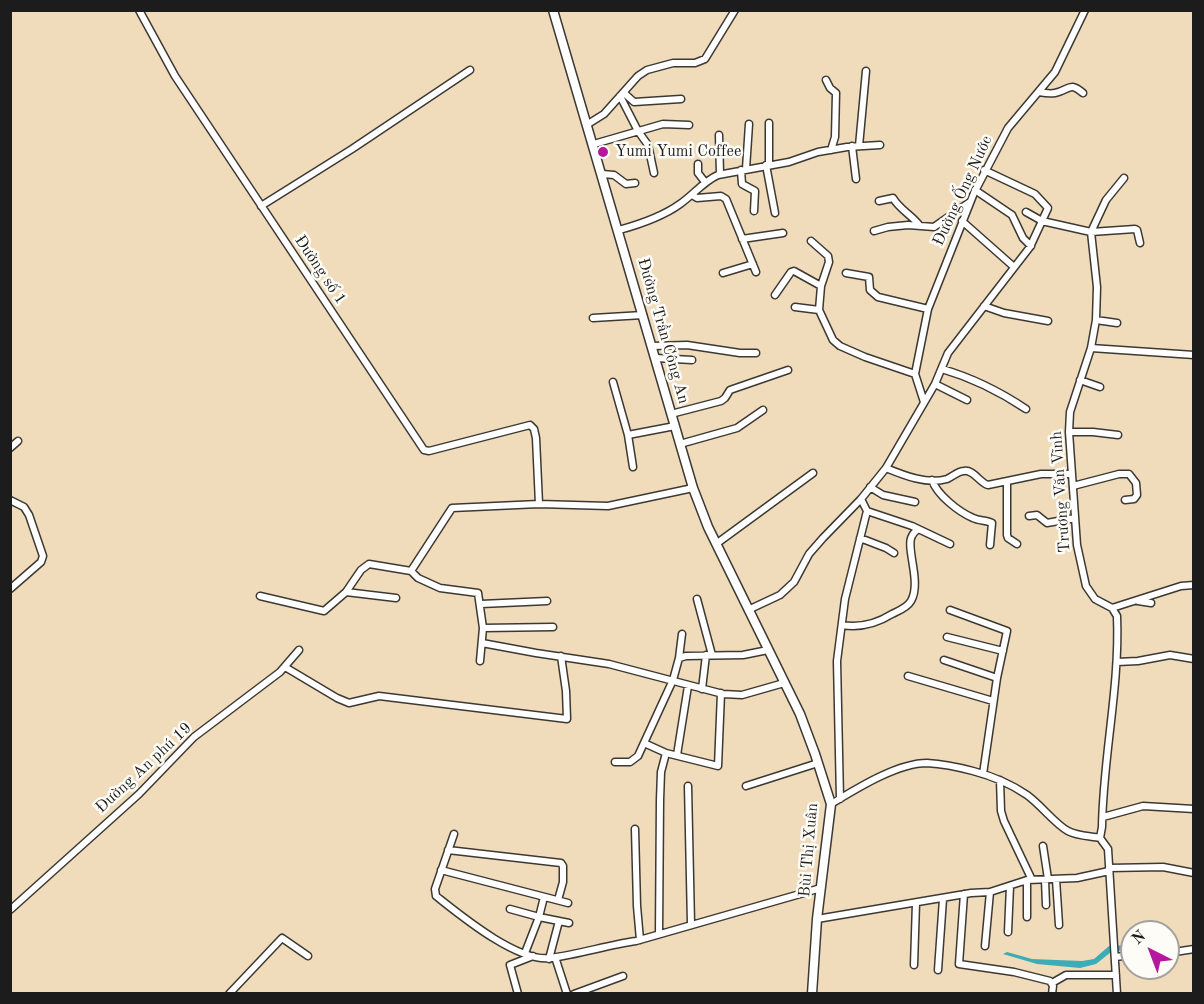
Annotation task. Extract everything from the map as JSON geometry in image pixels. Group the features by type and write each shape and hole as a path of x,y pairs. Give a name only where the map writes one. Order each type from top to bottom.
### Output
{"main road":[{"name":"Đường Trần Công An","path":"553,10 693,488 716,544 768,650"},
{"name":"Bùi Thị Xuân","path":"768,650 800,714 831,804 817,919 812,993"}],"street":[{"name":"Đường số 1","path":"139,10 175,76 424,450 530,425 534,429 536,438 539,501"},
{"path":"588,124 604,114 638,76 647,70 673,63 695,63 705,58 735,10"},
{"name":"Đường Ống Nước","path":"924,402 915,374 928,309 962,221 984,170 1008,128 1055,72 1085,10"},
{"path":"261,206 470,70"},
{"path":"859,146 866,70"},
{"path":"826,80 836,93 835,137 831,150"},
{"path":"1039,92 1053,94 1071,86 1083,93"},
{"path":"622,95 634,102 681,99"},
{"path":"622,95 638,130 648,145 654,173"},
{"path":"769,123 768,165 775,213"},
{"path":"594,144 663,124 689,125"},
{"path":"749,124 742,184 755,192 754,211"},
{"path":"719,135 720,174"},
{"path":"619,230 661,216 692,195 705,182 720,174 789,162 852,146 880,145"},
{"path":"852,146 855,179"},
{"path":"698,164 698,173 705,182"},
{"path":"748,610 780,595 794,582 809,554 861,499 885,468 935,384 948,353 1030,246 1048,208 1035,194 984,170"},
{"path":"602,174 614,175 626,184 635,183"},
{"path":"1091,232 1106,200 1124,178"},
{"path":"975,190 1012,215 1023,238 1030,246"},
{"path":"692,195 697,198 721,196 726,199 756,272"},
{"path":"879,201 893,198 900,208 920,226"},
{"path":"874,231 888,227 934,227 970,202"},
{"path":"1026,212 1042,221 1091,232 1136,229 1140,243"},
{"path":"962,221 1014,267"},
{"name":"Trương Văn Vĩnh","path":"1091,232 1097,287 1096,320 1091,348 1070,412 1069,432 1077,545 1086,586 1095,599 1112,608"},
{"path":"742,239 783,233"},
{"path":"811,241 828,256 829,262 821,286 819,310 836,343 865,357 915,374"},
{"path":"723,273 753,264"},
{"path":"775,295 788,273 794,271 821,286"},
{"path":"846,273 869,277 870,290 878,297 928,309"},
{"path":"984,306 1004,313 1048,321"},
{"path":"795,307 819,310"},
{"path":"593,318 643,315"},
{"path":"1096,320 1117,323"},
{"path":"652,346 687,345 740,353 756,353"},
{"path":"1091,348 1194,355"},
{"path":"656,358 692,360"},
{"path":"942,369 972,378 1001,392 1026,408"},
{"path":"671,414 721,401 729,390 788,370"},
{"path":"1080,380 1100,387"},
{"path":"613,382 628,435 633,467"},
{"path":"935,384 967,400"},
{"path":"680,444 737,428 763,410"},
{"path":"628,435 675,426"},
{"path":"1069,432 1118,435"},
{"path":"10,448 18,441"},
{"path":"885,468 915,478 932,480 948,479 963,471 972,474 985,485 1041,474 1072,474"},
{"path":"716,544 813,473"},
{"path":"1073,486 1119,474 1129,474 1136,483 1137,495 1134,499 1125,500"},
{"path":"932,480 936,492 974,519 992,523 990,545"},
{"path":"1007,482 1007,535 1017,544"},
{"path":"870,487 883,495 915,502"},
{"path":"411,571 452,508 539,501 608,506 693,488"},
{"path":"840,799 837,661 845,599 867,511 861,499"},
{"path":"10,500 24,507 29,515 44,556 41,562 10,590"},
{"path":"867,511 918,529 950,544"},
{"path":"1029,516 1037,515 1047,523 1075,518"},
{"path":"842,625 855,627 884,619 911,601 915,570 910,542 911,536 918,529"},
{"path":"860,538 886,548 894,554"},
{"path":"260,596 324,611 346,592 361,570 369,564 411,571 418,578 440,588 477,592 480,596 483,628 480,661"},
{"path":"1100,838 1107,748 1117,680 1117,616 1112,608 1181,586 1194,585"},
{"path":"346,592 396,598"},
{"path":"697,599 709,655 702,689"},
{"path":"1138,601 1151,603"},
{"path":"480,604 547,602"},
{"path":"950,610 1006,629 1007,633 993,700 983,774"},
{"path":"483,628 553,627"},
{"path":"615,762 633,760 644,743 673,680 680,658 682,634"},
{"path":"947,637 1003,651"},
{"path":"482,642 609,664 721,693 742,695 784,683"},
{"name":"Đường An phú 19","path":"10,910 136,796 194,737 285,667 299,650"},
{"path":"680,658 742,655 768,650"},
{"path":"285,667 349,703 379,696 567,719 561,656"},
{"path":"1117,662 1170,656 1194,659"},
{"path":"944,660 997,678"},
{"path":"908,676 993,700"},
{"path":"676,755 688,686"},
{"path":"644,743 666,753 715,766 719,765 721,693"},
{"path":"659,934 661,772 666,753"},
{"path":"831,804 879,777 925,763 956,767 1000,780 1025,793 1041,805 1066,830 1100,838 1108,849 1117,993"},
{"path":"746,786 818,764"},
{"path":"1000,780 1001,811 1030,880 1027,917"},
{"path":"688,786 692,924"},
{"path":"1103,816 1143,806 1193,811"},
{"path":"635,829 640,940"},
{"path":"454,834 435,889 436,896 490,937 534,956 552,958 640,940 821,888"},
{"path":"1043,846 1046,905"},
{"path":"448,850 561,863 563,882 558,900"},
{"path":"817,919 964,894 990,892 1030,880 1077,878 1109,870 1163,867 1194,873"},
{"path":"441,870 568,903"},
{"path":"1056,879 1059,925"},
{"path":"1008,932 1010,886"},
{"path":"985,946 990,892"},
{"path":"964,894 959,964 1014,972 1052,983"},
{"path":"525,953 544,897"},
{"path":"938,970 943,899"},
{"path":"914,965 916,903"},
{"path":"510,909 569,923"},
{"path":"559,921 552,958 567,993"},
{"path":"229,993 282,938 308,956"},
{"path":"1115,955 1120,955"},
{"path":"518,993 510,965 534,956"},
{"path":"1052,983 1066,975 1116,975"},
{"path":"574,993 623,976"},
{"path":"1052,983 1052,993"}],"water":[{"path":"1109,946 1120,946 1120,951 1111,952 1096,964 1080,968 1037,964 1003,954 1007,952 1032,959 1082,961 1094,959"}],"place":[{"name":"Yumi Yumi Coffee","path":"603,152"}]}
